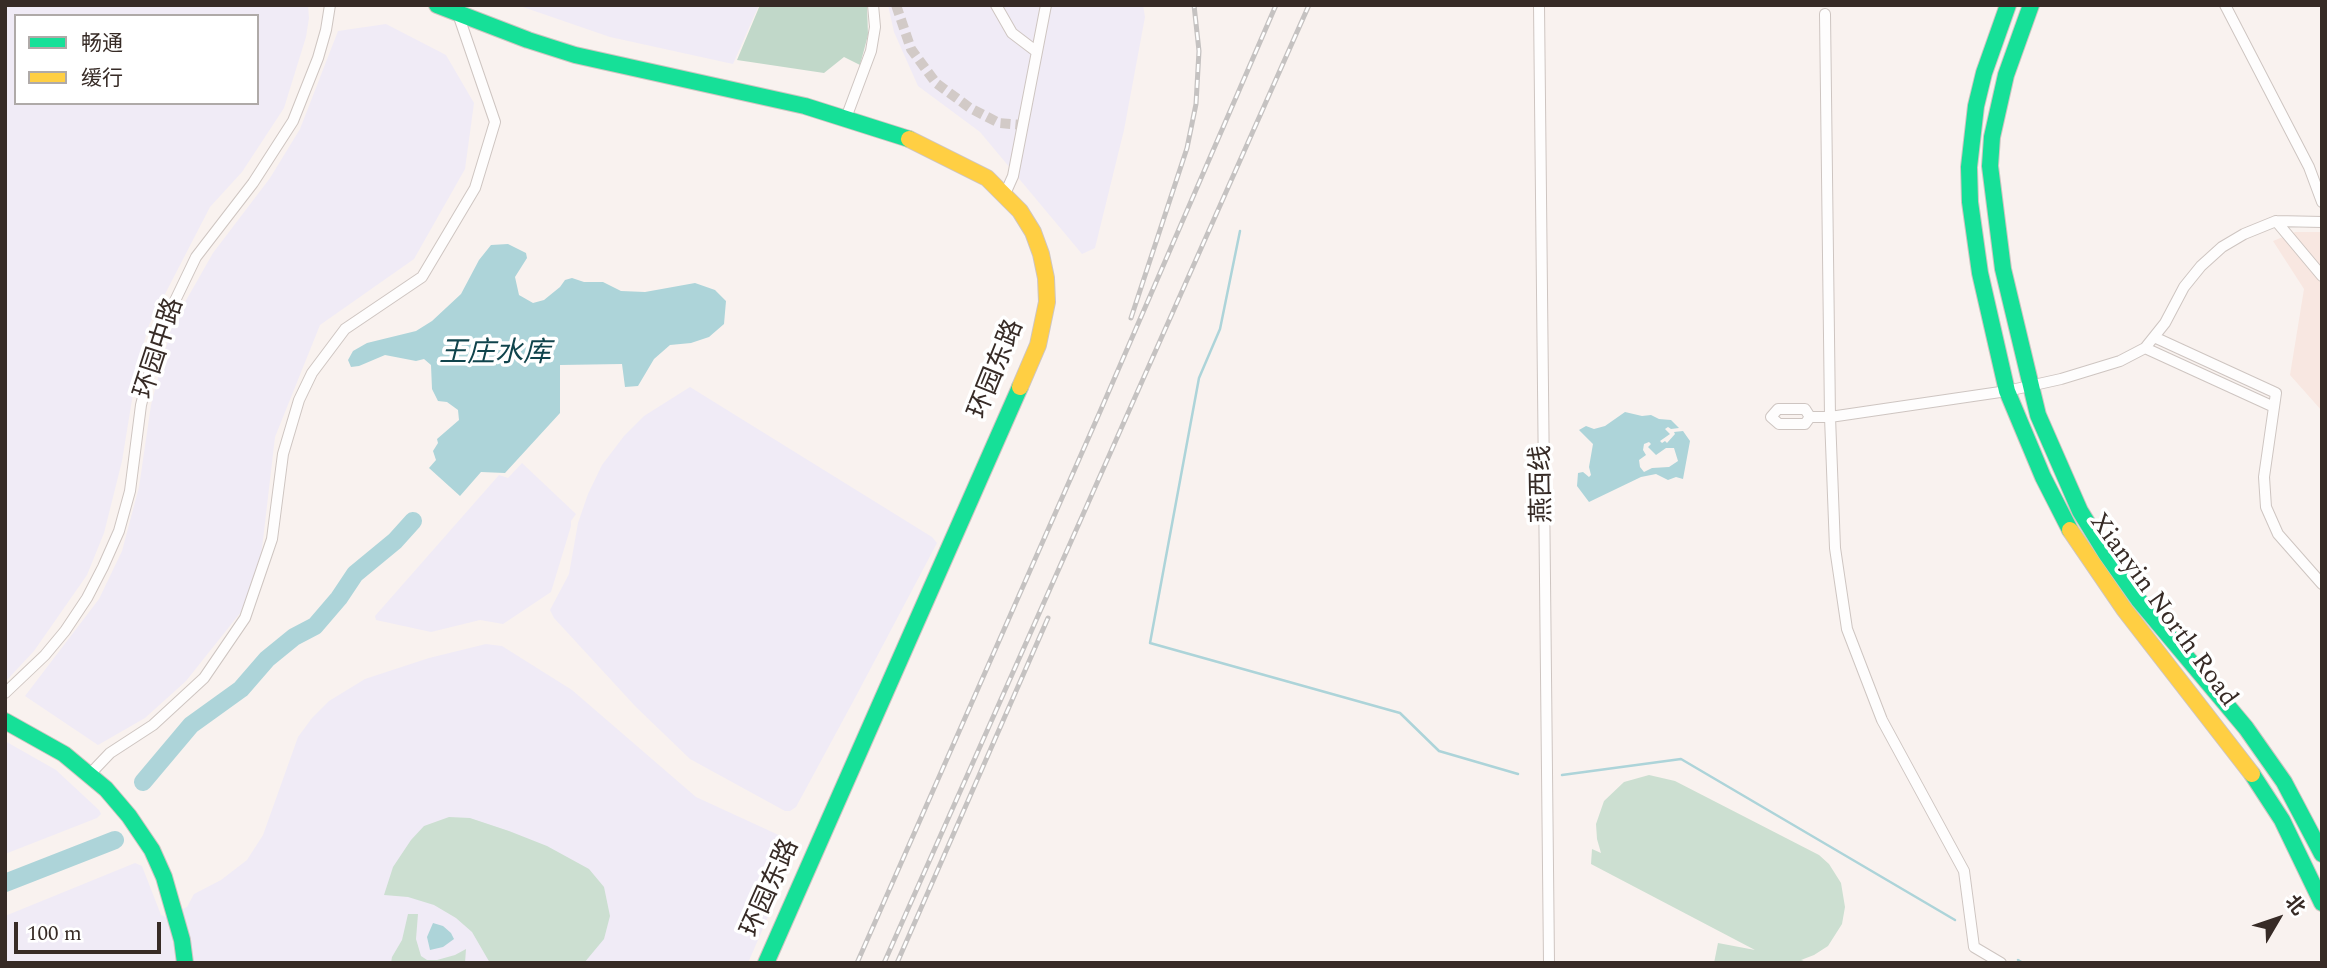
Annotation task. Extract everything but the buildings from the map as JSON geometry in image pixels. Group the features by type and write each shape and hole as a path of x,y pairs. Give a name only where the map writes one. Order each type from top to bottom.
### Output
{"main road":[{"name":"环园东路","path":"437,5 575,55 805,106 891,132 928,147 967,166 1004,194 1020,211 1033,232 1041,254 1047,302 1038,345 766,963"},
{"name":"Xianyin North Road","path":"2008,5 1984,73 1973,126 1969,166 1970,202 1980,273 2007,391 2064,520 2124,609 2258,782 2282,820 2322,903"},
{"name":"Xianyin North Road","path":"2031,5 2006,75 1992,137 1990,166 2003,269 2038,415 2080,511 2107,555 2138,599 2246,728 2284,782 2322,854"},
{"path":"5,721 54,747 90,774 129,816 152,850 169,891 186,963"}],"street":[{"name":"环园中路","path":"5,693 45,655 65,631 103,567 119,531 130,491 141,405 160,332 196,257 253,183 293,121 318,58 330,5"},
{"path":"846,118 871,51 875,27 873,5"},
{"path":"996,5 1012,33 1037,52"},
{"path":"1004,194 1013,176 1046,5"},
{"name":"燕西线","path":"1539,5 1549,963"},
{"path":"2225,5 2303,155 2322,202"},
{"path":"90,774 110,753 153,724 204,678 245,618 272,539 283,454 299,400 312,373 345,329 422,277 475,188 495,122 458,14"},
{"path":"1825,14 1830,417 1835,548 1847,629 1882,720 1964,871 1975,947 2001,963"},
{"path":"1810,417 1830,417 2030,387 2120,361 2146,348 2165,323 2184,288 2201,266 2222,247 2244,234 2276,221 2319,221 2322,208"},
{"path":"2276,221 2322,276"},
{"path":"2154,337 2276,393 2264,477 2266,507 2278,534 2322,584"},
{"path":"2146,348 2274,407"}],"shaded area":[{"path":"5,5 308,5 306,37 284,108 242,172 210,207 149,325 138,363 122,461 104,533 87,575 34,651 5,682"},
{"path":"517,5 759,5 733,64 610,37"},
{"path":"888,5 1143,5 1145,17 1124,130 1095,248 1082,254 980,132 918,86 894,32"},
{"path":"386,24 446,55 474,103 465,169 414,259 320,325 275,437 261,557 241,612 186,681 145,718 98,745 25,696 99,599 122,551 139,487 151,405 172,325 213,253 270,178 300,129 338,31"},
{"path":"2295,232 2322,232 2322,411 2290,375 2304,289 2273,241"},
{"path":"690,387 932,537 937,543 796,807 790,811 785,811 690,759 635,706 554,618 550,610 569,574 578,523 602,465 624,436 644,416"},
{"path":"522,463 576,514 571,521 551,592 503,624 480,620 431,632 376,620 375,616 499,475 508,478"},
{"path":"486,644 502,646 572,690 696,797 796,843 798,847 748,963 5,963 5,916 135,863 142,866 161,915 166,917 187,907 194,894 221,880 247,860 263,835 298,737 329,701 365,679 429,658"},
{"path":"5,741 56,770 101,814 97,818 5,854"}],"green space":[{"path":"760,5 867,5 868,35 860,65 844,57 824,73 737,60"},
{"path":"1649,775 1675,781 1819,855 1829,864 1841,883 1845,907 1842,924 1828,946 1801,960 1810,963 1714,963 1718,943 1755,950 1591,864 1592,849 1601,853 1596,824 1604,801 1624,782"},
{"path":"449,817 470,818 509,831 547,846 589,869 604,887 610,916 604,939 584,963 490,963 472,932 456,918 434,905 408,897 384,895 393,867 411,840 424,826"},
{"path":"408,914 418,914 416,939 421,956 427,960 437,960 466,949 465,963 391,963 402,940"}],"water":[{"name":"王庄水库","path":"508,244 526,253 527,258 515,277 519,295 533,303 544,300 565,280 572,278 584,282 603,282 621,291 645,292 695,283 715,290 726,301 724,324 709,337 691,343 670,345 654,359 638,386 625,387 622,364 560,365 560,413 505,473 481,472 460,496 429,468 436,460 433,451 438,443 437,439 459,420 458,410 447,402 438,401 432,389 431,365 424,359 416,361 385,355 359,366 351,367 348,360 353,351 367,343 416,331 432,321 461,294 479,260 491,245"},
{"path":"1625,412 1671,420 1679,428 1665,429 1670,434 1660,441 1667,443 1674,432 1683,431 1690,441 1683,479 1676,477 1668,480 1656,474 1641,477 1589,502 1577,486 1578,473 1583,472 1589,477 1591,475 1589,467 1593,444 1579,430 1586,426 1594,429 1605,426","holes":["1644,444 1651,444 1648,447 1656,455 1666,448 1674,448 1678,461 1669,467 1652,468 1644,472 1639,460 1646,455"]},
{"path":"433,923 443,926 454,939 443,947 430,950 427,937"}],"waterway":[{"path":"1240,231 1220,329 1199,378 1150,643 1400,713 1439,751 1518,774"},
{"path":"143,782 191,725 241,689 267,659 294,637 315,626 355,574 395,541 413,521"},
{"path":"1562,775 1681,759 1955,920"},
{"path":"5,883 115,840"},
{"path":"2018,960 2023,963"}],"tunnel":[{"path":"896,5 911,49 936,83 970,108 999,123 1023,125"}],"railway":[{"path":"1131,318 1187,148 1196,104 1199,51 1194,5"},
{"path":"857,963 1276,5"},
{"path":"884,963 1309,5"},
{"path":"897,963 1048,618"}],"traffic: fast":[{"path":"437,5 575,55 805,106 909,139"},
{"path":"2008,5 1984,73 1976,106 1969,167 1970,202 1980,273 2007,391 2043,477 2070,530"},
{"path":"2031,5 2006,75 1992,137 1990,166 2003,269 2038,415 2080,511 2107,555 2138,599 2246,728 2284,782 2322,854"},
{"path":"766,963 1020,387"},
{"path":"5,721 64,754 106,789 129,816 152,850 164,877 182,940 185,963"},
{"path":"2252,774 2282,820 2322,903"}],"traffic: slow":[{"path":"909,139 987,178 1020,211 1033,232 1046,278 1047,302 1038,345 1020,387"},
{"path":"2070,530 2124,609 2252,774"}]}
